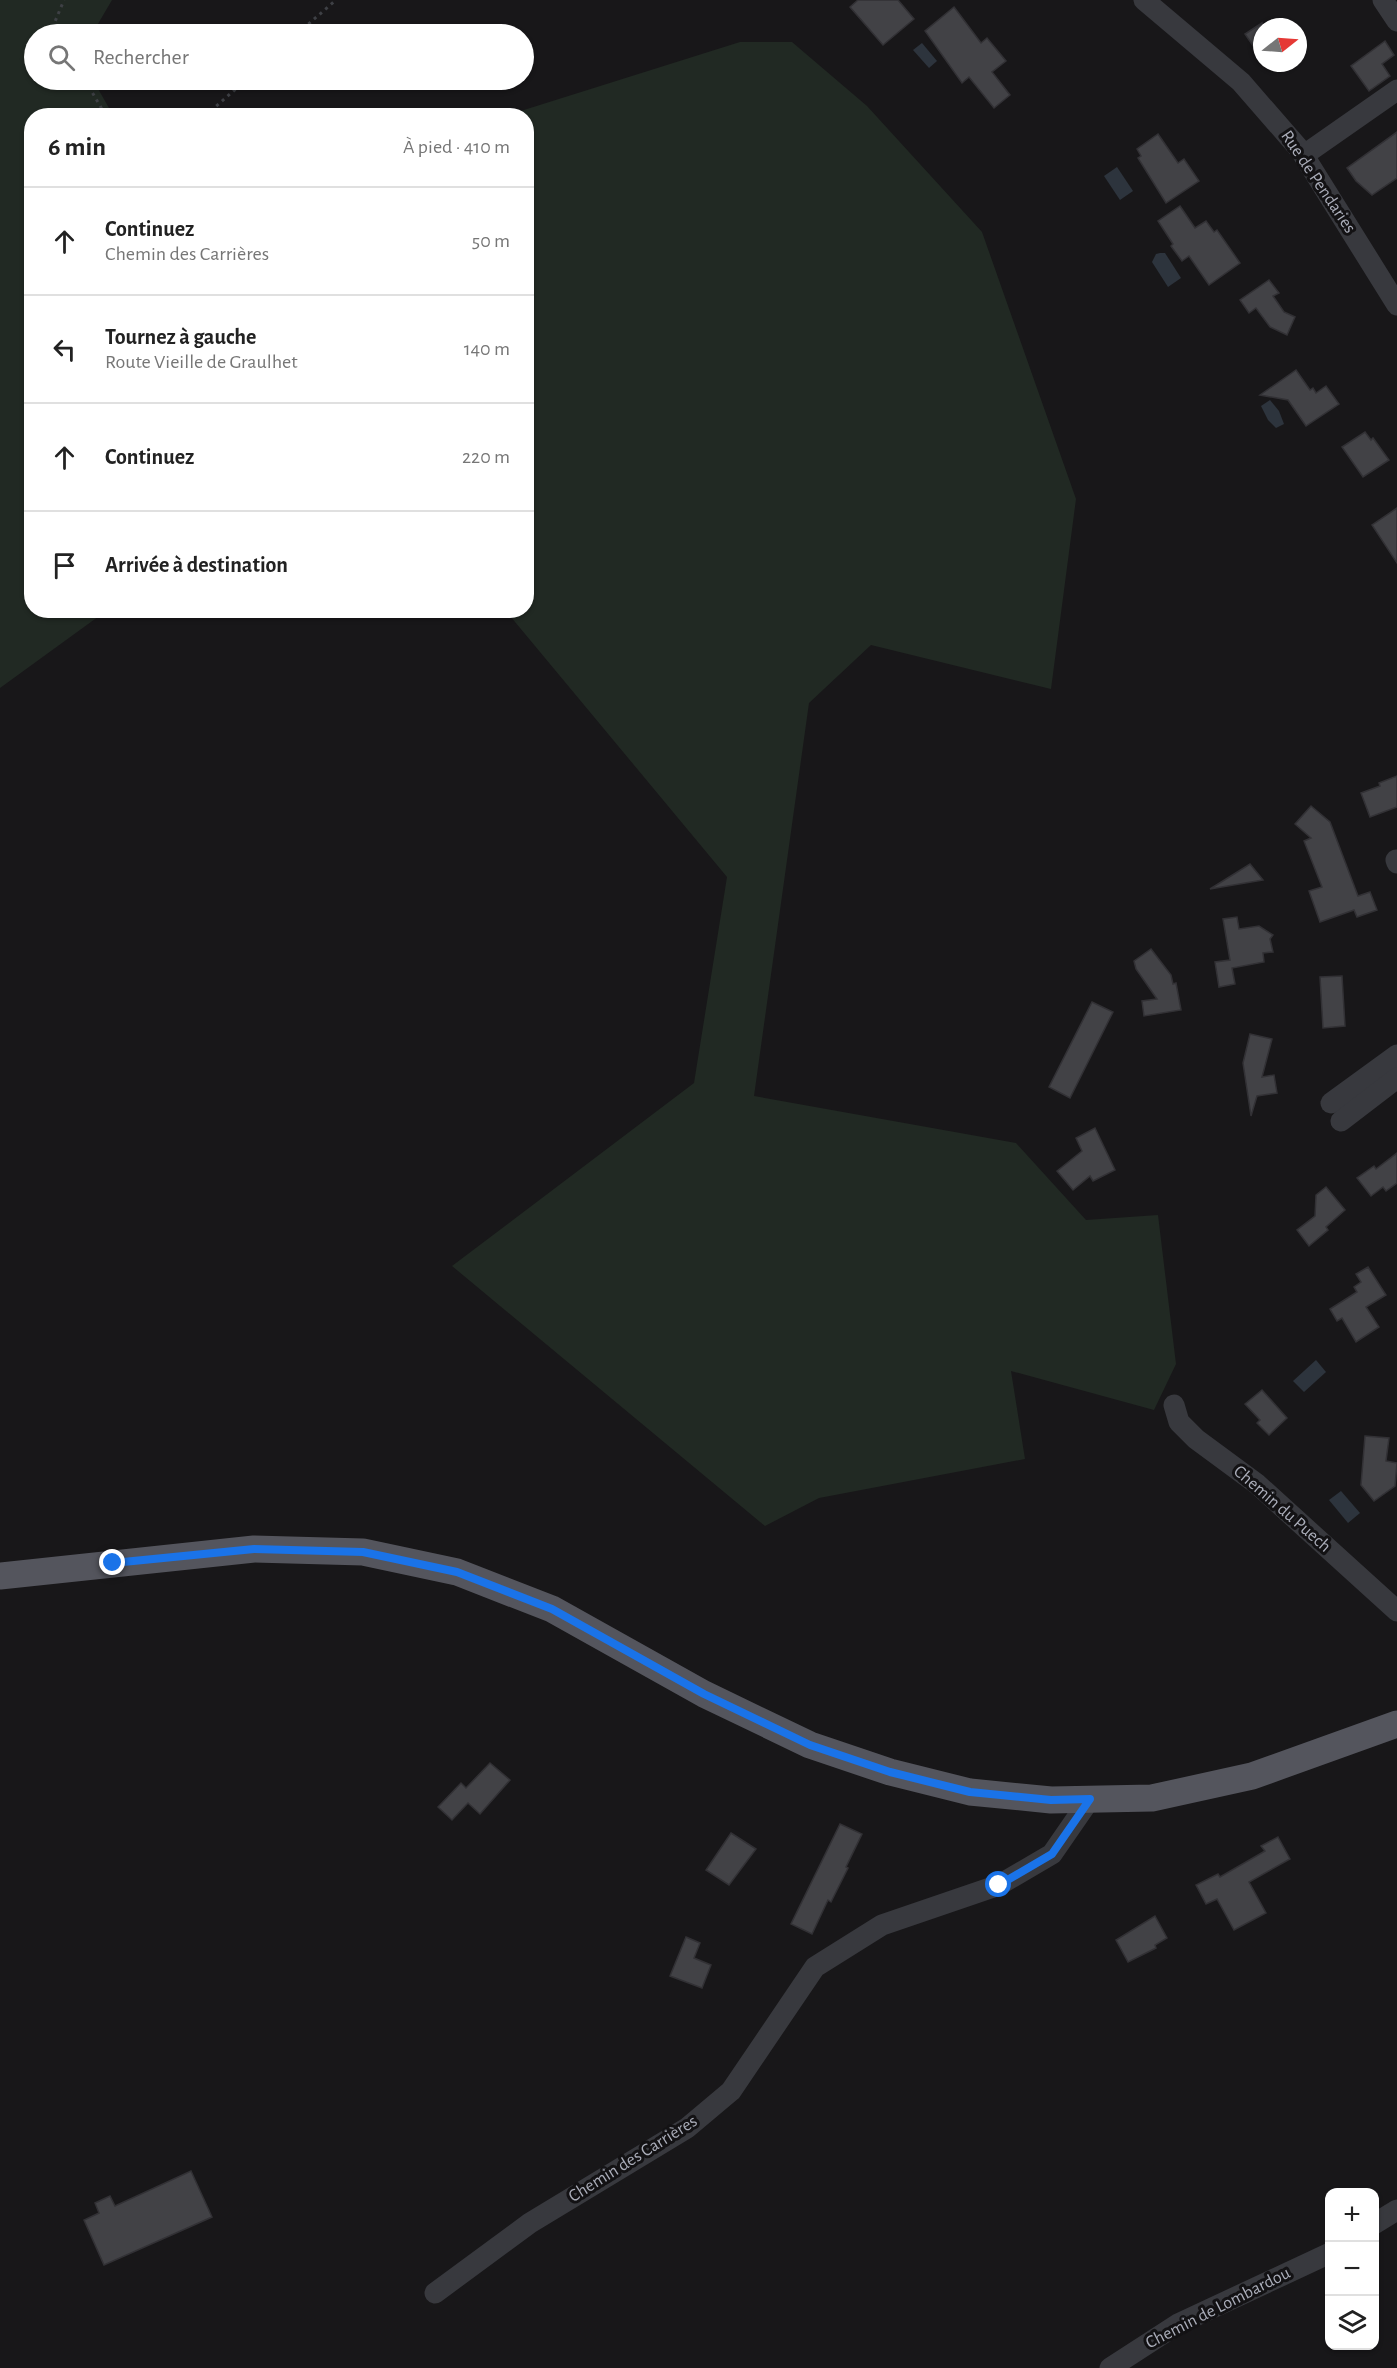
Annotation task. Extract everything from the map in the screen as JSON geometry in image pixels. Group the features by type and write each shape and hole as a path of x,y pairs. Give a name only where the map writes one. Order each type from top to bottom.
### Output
{"main road":[{"path":"0,1576 254,1549 363,1552 457,1572 552,1609 704,1694 810,1745 890,1772 970,1792 1051,1800 1152,1798 1252,1776 1397,1724"}],"street":[{"name":"Rue de Pendaries","path":"1144,0 1241,82 1304,155 1397,305"},
{"path":"1383,0 1397,21"},
{"path":"1304,155 1397,90"},
{"path":"1397,1055 1336,1112 1397,1078"},
{"name":"Chemin du Puech","path":"1174,1405 1179,1422 1197,1439 1257,1484 1397,1611"},
{"name":"Chemin des Carrières","path":"435,2293 530,2223 687,2128 731,2091 815,1968 882,1925 999,1885 1052,1854 1090,1799"},
{"path":"1379,2221 1397,2210"},
{"name":"Chemin de Lombardou","path":"1110,2368 1178,2324 1325,2255"}],"path":[{"path":"54,24 64,0"},
{"path":"308,24 336,0"},
{"path":"91,90 101,108"},
{"path":"214,108 235,90"}],"shaded area":[{"path":"0,0 112,0 98,24 24,24 24,90 99,90 109,108 24,108 24,618 96,618 0,688"},
{"path":"740,42 792,42 867,106 982,232 1076,499 1051,689 871,645 809,703 754,1096 1016,1143 1086,1220 1158,1215 1176,1364 1154,1410 1011,1371 1025,1459 819,1498 765,1526 452,1266 694,1083 727,877 512,618 534,618 534,108 530,108"},
{"path":"922,43 937,61 929,68 913,50"},
{"path":"1117,167 1133,191 1120,200 1104,176"},
{"path":"1165,253 1181,278 1168,287 1152,262 1156,254"},
{"path":"1270,400 1279,411 1284,424 1276,428 1268,420 1261,406"},
{"path":"1316,1360 1326,1372 1304,1392 1293,1381"},
{"path":"1341,1491 1360,1513 1348,1523 1329,1500"}],"building":[{"path":"858,0 898,0 914,19 883,45 850,7"},
{"path":"954,7 981,43 987,38 1006,61 992,72 1010,95 994,108 969,77 962,83 925,31"},
{"path":"1253,29 1253,46 1245,34"},
{"path":"1385,41 1394,55 1382,64 1390,76 1369,91 1351,66"},
{"path":"1397,132 1397,178 1372,195 1356,181 1347,168"},
{"path":"1158,134 1178,163 1184,159 1199,181 1166,203 1138,158 1141,156 1137,149"},
{"path":"1180,206 1195,228 1206,221 1214,232 1217,230 1240,263 1209,285 1189,256 1182,261 1158,221"},
{"path":"1269,280 1279,293 1273,296 1284,312 1295,317 1287,335 1270,327 1256,308 1249,313 1240,300"},
{"path":"1296,370 1310,390 1313,388 1316,393 1326,386 1339,404 1306,426 1288,400 1260,395"},
{"path":"1365,432 1371,440 1373,438 1389,460 1363,477 1342,447"},
{"path":"1397,508 1397,563 1372,525"},
{"path":"1397,776 1397,807 1370,817 1361,793"},
{"path":"1311,806 1330,822 1358,896 1370,892 1377,910 1357,917 1354,910 1320,922 1309,891 1322,887 1304,841 1311,838 1295,824"},
{"path":"1250,864 1263,880 1210,889"},
{"path":"1237,917 1239,929 1259,926 1273,935 1270,939 1273,952 1263,953 1264,962 1232,968 1235,984 1219,987 1215,962 1230,960 1223,919"},
{"path":"1151,949 1171,975 1173,984 1176,983 1181,1010 1144,1016 1142,1001 1157,999 1136,969 1134,961"},
{"path":"1342,976 1345,1026 1323,1028 1320,977"},
{"path":"1092,1002 1113,1012 1070,1098 1049,1087"},
{"path":"1250,1034 1272,1039 1262,1077 1274,1075 1277,1093 1257,1096 1251,1116 1243,1063"},
{"path":"1095,1128 1115,1170 1093,1181 1090,1176 1073,1190 1057,1171 1082,1151 1076,1138"},
{"path":"1397,1153 1397,1183 1386,1191 1383,1187 1371,1196 1357,1178 1374,1166 1376,1169"},
{"path":"1326,1187 1345,1210 1326,1227 1328,1230 1309,1246 1297,1230 1315,1216 1316,1195"},
{"path":"1368,1267 1386,1295 1366,1307 1379,1327 1356,1342 1342,1318 1337,1321 1330,1309 1357,1292 1354,1287 1361,1282 1356,1274"},
{"path":"1262,1390 1287,1418 1269,1435 1257,1423 1260,1420 1245,1404"},
{"path":"1365,1436 1389,1438 1386,1461 1397,1463 1395,1486 1374,1501 1361,1485"},
{"path":"490,1763 510,1780 480,1814 468,1803 452,1820 438,1807 461,1783 466,1788"},
{"path":"840,1824 862,1834 831,1902 828,1900 812,1934 791,1924"},
{"path":"731,1833 756,1849 729,1885 706,1870"},
{"path":"1278,1837 1290,1859 1249,1882 1266,1913 1234,1930 1217,1899 1206,1904 1196,1885 1218,1874 1220,1877 1265,1851 1261,1846"},
{"path":"1155,1916 1167,1938 1155,1945 1156,1948 1128,1962 1116,1940"},
{"path":"686,1937 700,1943 694,1958 711,1965 702,1988 670,1976"},
{"path":"191,2171 212,2217 104,2265 84,2220 99,2213 95,2203 110,2196 115,2206"}],"route":[{"path":"113,1563 254,1549 363,1552 457,1572 552,1609 704,1694 810,1745 890,1772 970,1792 1051,1800 1090,1799 1052,1854 999,1885"}]}
